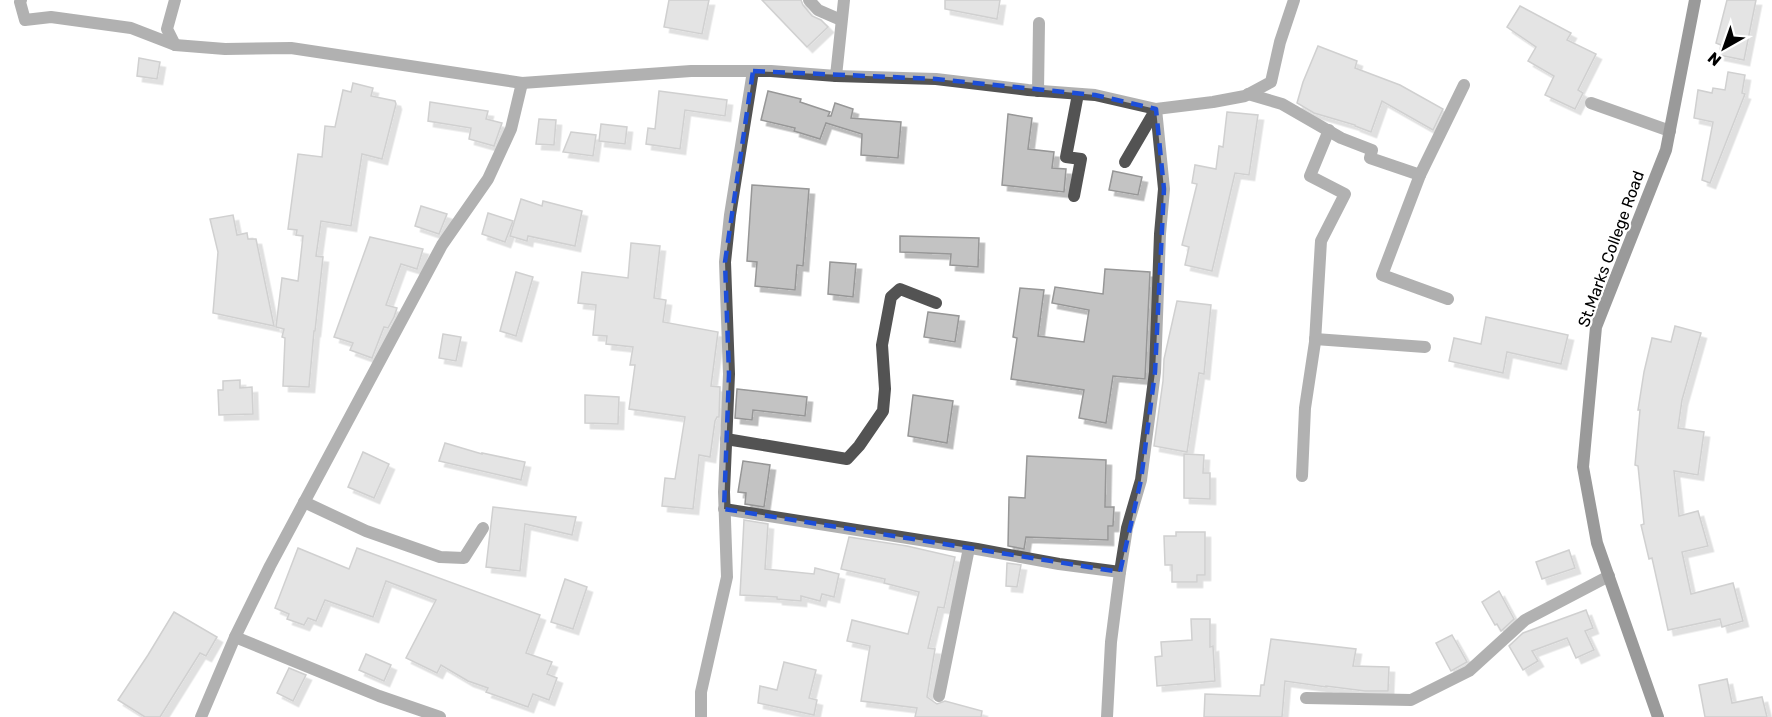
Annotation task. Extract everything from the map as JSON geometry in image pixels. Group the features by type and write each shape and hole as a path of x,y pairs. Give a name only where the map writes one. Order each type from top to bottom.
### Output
{"main road":[{"name":"St.Marks College Road","path":"1658,717 1597,543 1582,467 1596,327 1666,150 1695,0"}],"street":[{"path":"21,0 25,20 51,17 131,28 175,45 225,49 291,48 522,83 691,71 753,70 837,76 936,79 1095,95 1156,109 1213,102 1248,94 1271,82 1294,0"},
{"path":"175,0 167,29 175,45"},
{"path":"809,0 818,10 841,20"},
{"path":"837,76 844,0"},
{"path":"1038,91 1039,23"},
{"path":"701,717 701,692 727,577 724,509 729,374 725,262 730,214 753,70"},
{"path":"201,717 270,566 304,502 442,245 488,179 511,129 522,83"},
{"path":"1448,299 1382,275 1420,175 1464,86"},
{"path":"1074,196 1081,159 1066,157 1078,94"},
{"path":"1248,94 1282,104 1372,150 1370,158 1420,175"},
{"path":"1591,103 1670,131"},
{"path":"1125,162 1156,109"},
{"path":"1107,717 1111,642 1120,572 1127,528 1141,480 1155,372 1164,189 1156,109"},
{"path":"1302,476 1305,408 1315,339 1321,241 1345,194 1310,176 1329,130"},
{"path":"726,439 847,459 883,411 885,389 882,345 891,297 900,289 936,303"},
{"path":"1315,339 1425,346"},
{"path":"304,502 366,531 440,557 464,558 483,528"},
{"path":"724,509 1120,572"},
{"path":"939,696 969,548"},
{"path":"1306,698 1411,700 1469,670 1526,620 1609,576"},
{"path":"236,637 380,696 440,717"}],"highlighted area":[{"path":"753,71 936,79 1095,95 1156,109 1164,189 1155,372 1141,480 1120,572 724,509 729,374 725,262"}],"building":[{"path":"669,0 709,0 702,34 664,27"},
{"path":"762,0 801,0 812,16 821,20 828,27 807,47"},
{"path":"945,0 1000,0 997,19 945,9"},
{"path":"1727,0 1756,0 1744,60 1719,55 1721,45 1716,43"},
{"path":"1520,6 1571,33 1567,40 1596,54 1578,90 1583,93 1575,109 1545,95 1554,76 1528,61 1536,47 1507,27"},
{"path":"1318,46 1357,61 1355,68 1400,85 1443,109 1433,130 1382,101 1371,132 1314,113 1297,103"},
{"path":"139,58 160,62 157,79 137,76"},
{"path":"1728,72 1745,75 1742,93 1745,94 1710,183 1702,180 1713,122 1694,118 1698,90 1712,93 1713,88 1725,90"},
{"path":"353,83 373,88 371,96 395,101 396,104 382,159 362,154 351,226 321,221 316,256 323,257 309,387 283,386 285,338 282,337 284,329 276,327 282,278 298,281 303,236 296,235 297,230 288,229 298,154 322,157 325,126 335,127 343,90 351,92"},
{"path":"659,91 727,100 725,116 685,110 680,149 646,144 648,128 655,129"},
{"path":"768,91 801,99 800,102 830,112 828,116 831,116 835,103 853,109 851,118 901,122 898,158 861,155 862,134 826,123 820,139 794,131 795,128 761,120"},
{"path":"430,102 488,111 486,119 502,123 494,146 469,139 471,128 428,121"},
{"path":"1227,112 1258,115 1249,175 1235,173 1212,271 1185,265 1189,247 1182,245 1197,184 1192,183 1195,165 1216,169 1219,146 1223,147"},
{"path":"1008,114 1032,118 1028,149 1054,152 1052,168 1066,169 1064,192 1002,185"},
{"path":"539,119 556,120 554,145 536,144"},
{"path":"601,124 627,127 625,144 599,141"},
{"path":"571,132 596,135 593,156 563,152"},
{"path":"1113,171 1142,177 1138,195 1109,190"},
{"path":"752,185 809,189 803,266 797,265 795,290 755,286 757,262 747,261"},
{"path":"521,199 542,206 543,201 582,211 575,246 528,236 527,241 510,236"},
{"path":"421,206 447,214 439,234 415,226"},
{"path":"488,213 513,221 505,242 482,234"},
{"path":"233,215 237,235 247,233 248,239 256,239 274,326 213,313 218,252 210,219"},
{"path":"900,236 979,238 978,267 950,265 951,254 900,252"},
{"path":"370,237 423,249 417,269 401,264 386,305 397,308 388,328 384,327 372,358 350,350 353,343 334,337"},
{"path":"631,243 660,246 654,298 666,300 663,322 718,332 711,386 720,387 719,417 715,421 710,457 699,455 693,509 662,506 665,478 675,479 685,417 629,409 635,365 630,365 633,347 606,344 607,336 593,335 596,305 578,303 582,272 628,278"},
{"path":"830,262 856,264 853,297 828,294"},
{"path":"1105,269 1150,272 1145,379 1113,376 1106,423 1079,418 1084,390 1011,379 1017,338 1013,337 1020,288 1044,290 1038,336 1084,342 1089,310 1052,303 1055,287 1103,294"},
{"path":"516,272 533,277 516,336 500,331"},
{"path":"1177,301 1211,305 1204,374 1199,373 1187,452 1154,446 1164,359"},
{"path":"928,312 959,316 955,342 924,337"},
{"path":"1486,317 1568,335 1561,364 1507,352 1503,373 1449,361 1454,338 1481,344"},
{"path":"1675,326 1701,333 1682,400 1678,428 1704,432 1698,475 1674,471 1679,516 1698,511 1708,546 1682,552 1691,594 1733,583 1743,621 1722,627 1720,619 1668,630 1652,558 1649,559 1641,525 1644,524 1638,466 1635,465 1640,410 1638,410 1644,372 1652,338 1671,342"},
{"path":"443,334 461,337 456,361 439,358"},
{"path":"240,380 240,388 252,387 253,414 219,415 218,390 223,390 223,381"},
{"path":"737,389 807,397 805,416 753,410 752,420 735,418"},
{"path":"585,395 619,397 618,424 585,423"},
{"path":"913,395 953,401 947,443 908,436"},
{"path":"445,443 482,454 525,462 521,480 439,461"},
{"path":"363,452 389,464 374,498 348,487"},
{"path":"1184,454 1204,455 1203,473 1210,473 1210,499 1184,498"},
{"path":"1027,456 1106,460 1105,507 1114,507 1113,526 1108,526 1108,540 1026,537 1024,549 1008,546 1009,497 1025,498"},
{"path":"743,461 770,465 764,507 745,504 746,493 738,492"},
{"path":"493,507 576,517 572,535 525,524 520,571 486,567"},
{"path":"744,520 768,524 765,569 814,574 815,568 839,574 834,597 822,594 820,601 801,596 801,601 740,595"},
{"path":"1176,532 1205,532 1205,575 1197,575 1197,582 1172,582 1172,565 1165,565 1164,536 1176,536"},
{"path":"849,537 907,546 955,557 944,608 938,607 928,648 935,649 927,697 937,704 945,701 982,711 981,717 915,717 917,708 861,701 870,646 847,641 852,620 908,634 919,592 884,583 885,579 841,569"},
{"path":"298,548 349,569 357,548 540,615 526,653 552,662 547,674 557,678 549,700 533,694 528,707 486,692 488,688 468,681 441,665 437,673 406,658 436,600 386,581 373,617 325,600 316,621 308,618 304,625 287,619 289,614 275,608"},
{"path":"1569,550 1575,568 1542,579 1536,562"},
{"path":"1007,563 1021,565 1017,587 1006,586"},
{"path":"565,579 587,587 573,629 551,622"},
{"path":"1499,591 1514,619 1501,631 1482,602"},
{"path":"1586,610 1593,628 1585,631 1594,650 1576,658 1567,638 1532,651 1538,661 1523,670 1509,646 1523,633"},
{"path":"174,612 217,637 206,656 200,653 160,717 145,717 118,700"},
{"path":"1191,619 1210,619 1210,647 1213,646 1215,681 1157,686 1155,657 1162,656 1161,642 1192,640"},
{"path":"1452,635 1467,662 1451,671 1436,643"},
{"path":"1271,639 1356,649 1353,666 1389,667 1388,691 1365,691 1285,681 1282,717 1204,717 1205,694 1260,696 1261,685 1264,685"},
{"path":"366,654 391,665 384,681 359,670"},
{"path":"784,662 816,670 809,698 817,700 814,715 758,703 760,686 777,690"},
{"path":"289,668 306,675 293,701 277,693"},
{"path":"1727,679 1732,703 1762,697 1767,717 1705,717 1699,685"}]}
